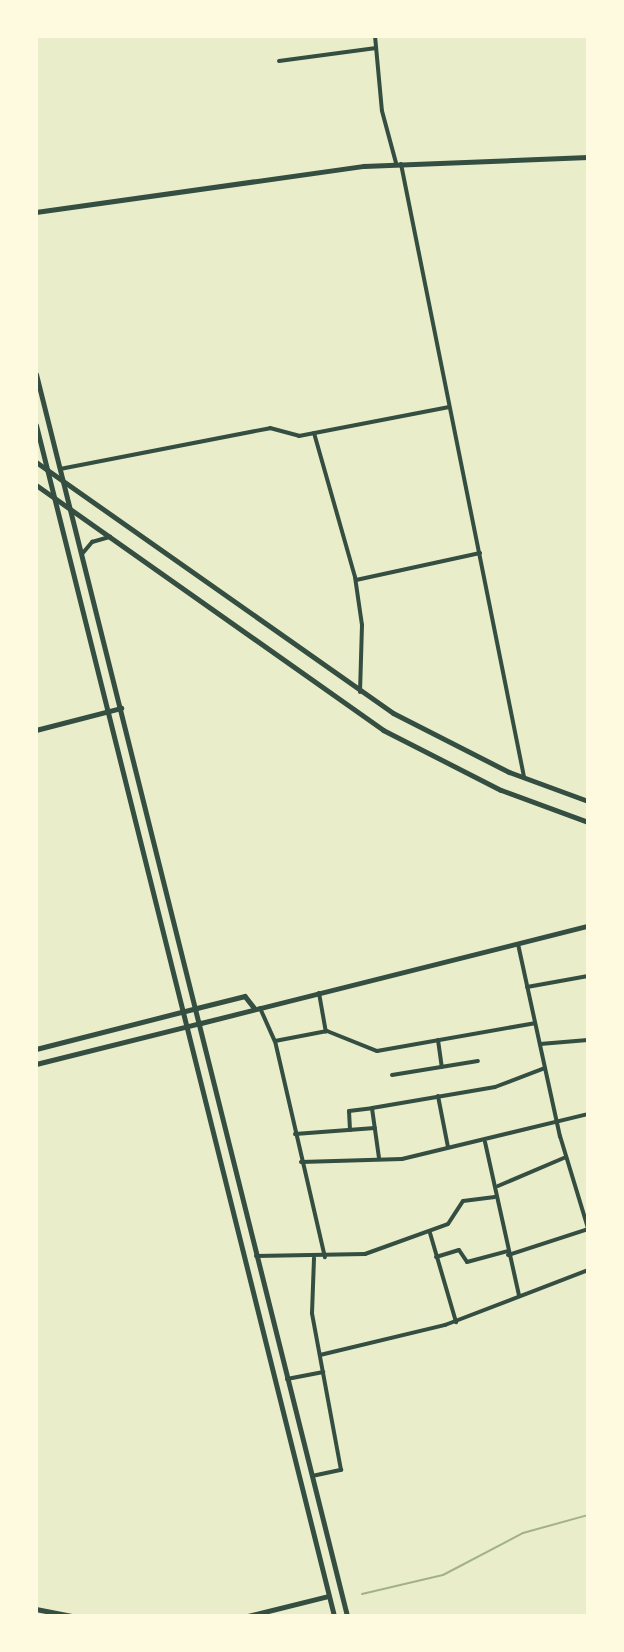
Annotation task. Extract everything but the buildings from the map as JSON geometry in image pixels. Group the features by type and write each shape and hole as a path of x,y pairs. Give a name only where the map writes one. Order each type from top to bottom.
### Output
{"main road":[{"path":"36,374 201,1023 255,1256 346,1616"},
{"path":"36,426 189,1026 257,1321 334,1616"},
{"path":"36,462 360,692 440,739 524,778 588,801"},
{"path":"36,485 383,730 501,790 588,822"},
{"path":"36,1049 197,1008"},
{"path":"36,1064 201,1023"}],"street":[{"path":"376,36 382,111 398,163 480,553 524,778"},
{"path":"279,61 376,48"},
{"path":"36,212 398,163 588,157"},
{"path":"60,469 270,428 299,436 448,407"},
{"path":"314,433 356,580 363,639 360,692"},
{"path":"82,555 96,539 113,538"},
{"path":"356,580 480,553"},
{"path":"36,730 121,708"},
{"path":"201,1023 588,926"},
{"path":"436,1257 459,1250 467,1262 508,1253 588,1228 557,1123 518,944"},
{"path":"527,987 588,976"},
{"path":"319,993 326,1031"},
{"path":"197,1008 244,996 258,1009 275,1041 325,1257"},
{"path":"275,1041 326,1031 372,1051 535,1023"},
{"path":"438,1040 442,1067"},
{"path":"540,1044 588,1040"},
{"path":"392,1075 478,1061"},
{"path":"350,1130 349,1111 495,1087 545,1068"},
{"path":"438,1095 448,1148"},
{"path":"372,1108 379,1158"},
{"path":"302,1162 402,1159 485,1142 588,1114"},
{"path":"295,1134 375,1128"},
{"path":"485,1142 498,1186 495,1197 519,1295"},
{"path":"498,1186 566,1157"},
{"path":"255,1256 314,1258 365,1254 430,1233 452,1221 463,1201 495,1197"},
{"path":"430,1233 456,1322"},
{"path":"312,1476 341,1470 312,1313 314,1258"},
{"path":"320,1355 456,1322 519,1295 588,1270"},
{"path":"286,1379 323,1372"},
{"path":"248,1616 329,1596"},
{"path":"36,1609 71,1616"}],"waterway":[{"path":"362,1594 443,1575 523,1533 588,1515"}]}
